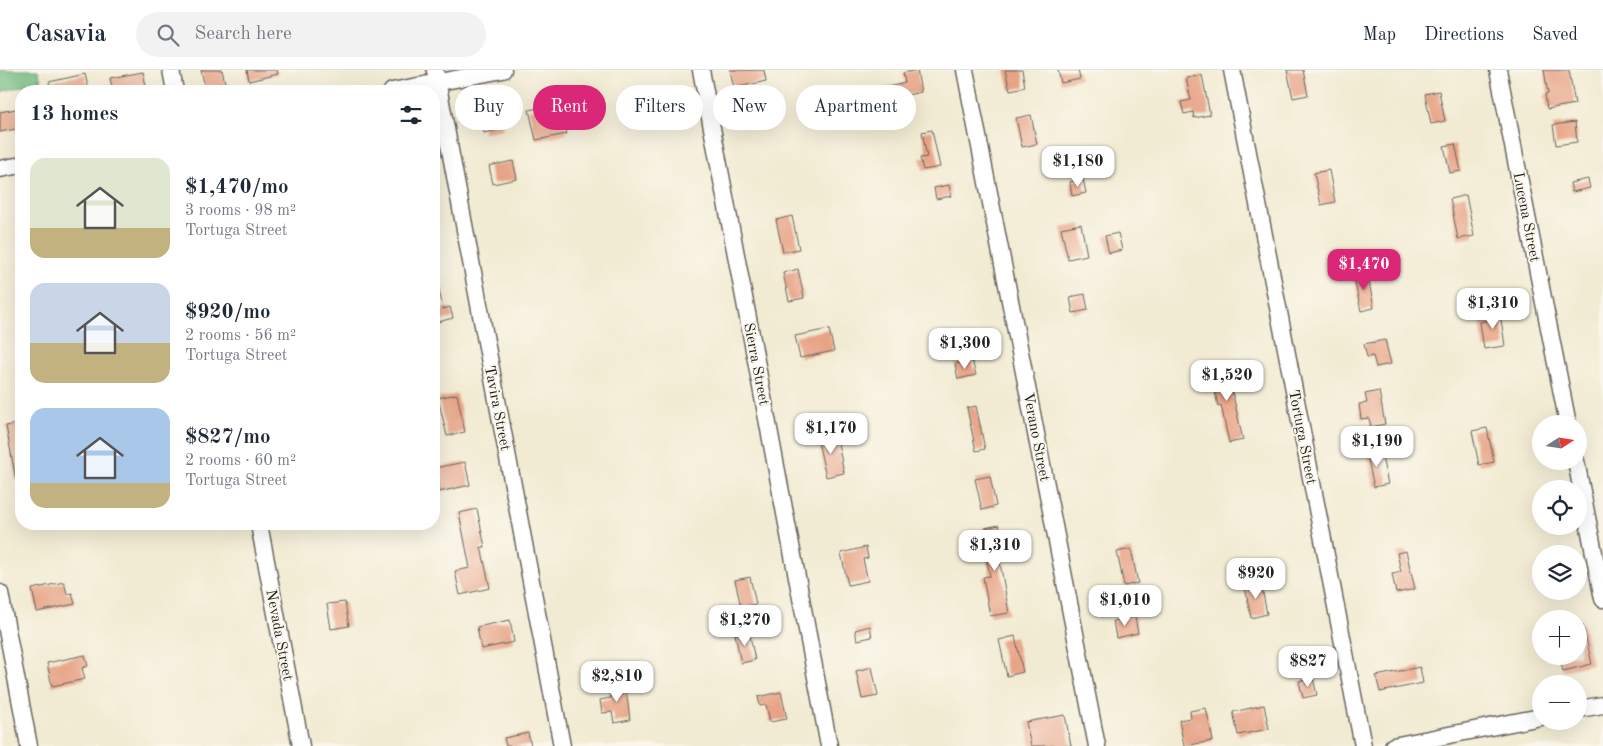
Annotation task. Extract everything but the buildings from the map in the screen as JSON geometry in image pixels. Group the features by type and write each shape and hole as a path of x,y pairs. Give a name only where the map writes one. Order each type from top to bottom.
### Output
{"street":[{"path":"171,70 174,85"},
{"path":"410,85 436,76 503,70"},
{"name":"Sierra Street","path":"701,70 829,746"},
{"name":"Verano Street","path":"965,70 1097,746"},
{"name":"Tortuga Street","path":"1232,70 1363,746"},
{"name":"Lucena Street","path":"1498,70 1566,415"},
{"name":"Tavira Street","path":"440,97 562,746"},
{"path":"0,169 15,166"},
{"path":"1578,470 1603,599"},
{"name":"Nevada Street","path":"259,530 301,746"},
{"path":"0,593 29,746"},
{"path":"1587,708 1603,705"},
{"path":"1393,746 1532,719"}],"green space":[{"path":"0,70 38,70 41,81 26,85 15,85 15,88 0,92"}]}
